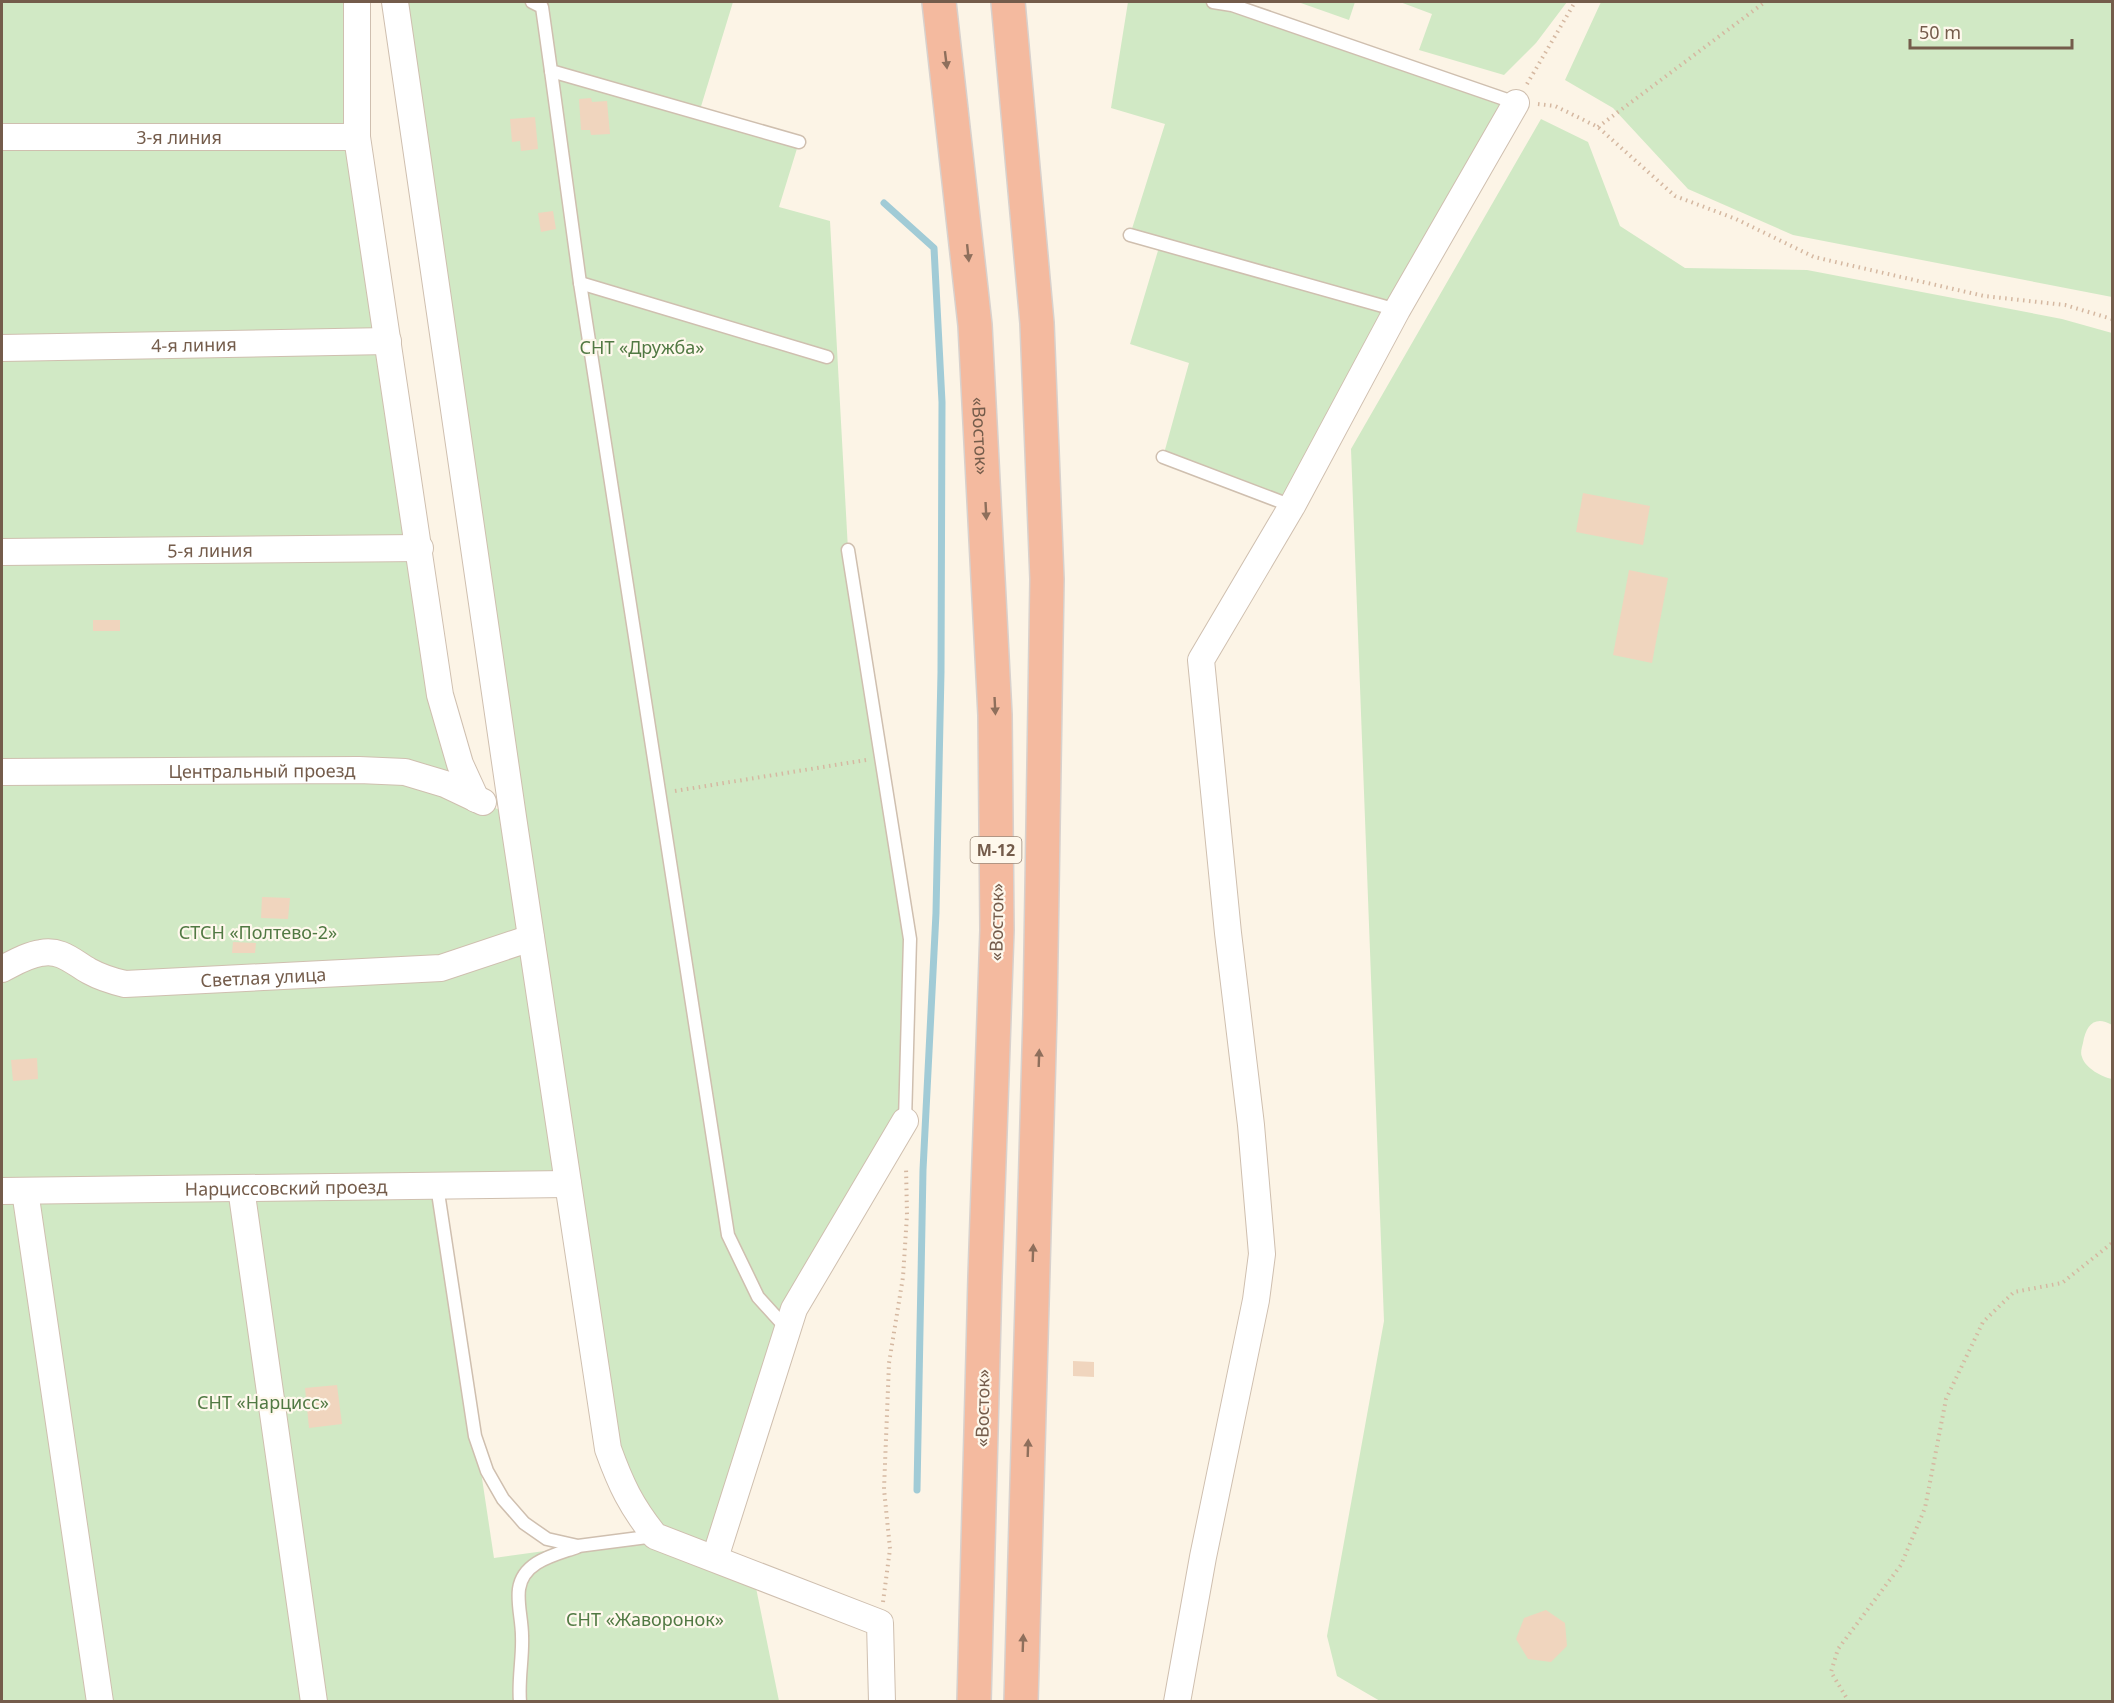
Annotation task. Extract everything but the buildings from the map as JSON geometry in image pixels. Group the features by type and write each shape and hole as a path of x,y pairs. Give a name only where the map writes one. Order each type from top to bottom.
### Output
{"highway":[{"name":"«Восток»","path":"939,2 975,325 996,716 997,930 974,1701"},
{"name":"М-12","path":"1008,2 1037,323 1047,579 1041,1002 1021,1701"}],"street":[{"path":"357,2 357,137 440,694 460,764 476,799"},
{"path":"394,2 608,1449 622,1486 636,1512 655,1536 880,1623 882,1701"},
{"path":"1177,1701 1203,1557 1256,1300 1262,1254 1251,1125 1228,933 1201,660 1293,506 1397,310 1516,103"},
{"name":"3-я линия","path":"2,137 357,137"},
{"name":"4-я линия","path":"2,348 388,341"},
{"name":"5-я линия","path":"2,552 420,548"},
{"name":"Центральный проезд","path":"2,772 359,770 405,772 445,784 513,817"},
{"name":"Светлая улица","path":"2,969 43,952 54,952 69,957 89,971 125,984 441,968 531,938"},
{"path":"716,1558 794,1309 905,1121"},
{"name":"Нарциссовский проезд","path":"13,1191 568,1184"},
{"path":"241,1188 314,1701"},
{"path":"13,1191 100,1701"}],"lane":[{"path":"1213,2 1232,5 1516,103"},
{"path":"540,3 580,283 728,1235 758,1297 787,1329"},
{"path":"551,71 799,142"},
{"path":"1130,235 1397,310"},
{"path":"580,283 827,357"},
{"path":"1163,457 1293,506"},
{"path":"848,550 910,939 905,1121"},
{"path":"437,1186 475,1436 487,1471 502,1499 524,1523 547,1539 578,1546"},
{"path":"520,1701 518,1685 522,1635 519,1588 528,1569 540,1561 578,1546 655,1536"}],"path":[{"path":"1575,2 1516,103 1555,106 1598,127 1675,195 1736,219 1814,257 1984,297 2065,305 2112,319"},
{"path":"1598,127 1766,2"},
{"path":"660,794 881,758"},
{"path":"880,1623 890,1549 884,1489 889,1363 903,1277 907,1215 905,1121"},
{"path":"1849,1701 1831,1672 1838,1649 1901,1565 1925,1508 1946,1399 1983,1322 2014,1292 2062,1283 2112,1244"}],"green space":[{"path":"2,2 357,2 357,137 420,548 476,799 512,816 395,2 532,2 542,6 547,2 733,2 699,113 799,142 779,207 830,221 848,550 910,939 905,1121 794,1309 716,1558 753,1573 779,1701 2,1702","holes":["568,1185 622,1486 654,1536 494,1558 438,1186"]},
{"path":"1128,2 1213,2 1516,103 1292,506 1163,457 1189,363 1130,344 1160,244 1130,235 1165,124 1111,108"},
{"path":"1298,2 1355,2 1349,20"},
{"path":"1400,2 1567,2 1536,43 1504,75 1419,50 1432,14"},
{"path":"1601,2 2112,2 2112,297 1793,235 1688,189 1613,108 1565,80"},
{"path":"1541,119 1588,142 1620,226 1685,268 1807,270 2062,319 2112,333 2112,1025 2101,1021 2092,1024 2086,1031 2081,1054 2090,1068 2112,1079 2112,1701 1380,1701 1337,1676 1327,1636 1384,1321 1351,449"}],"waterway":[{"path":"884,203 934,248 942,402 941,672 936,913 923,1170 917,1490"}],"park label":[{"name":"СНТ «Дружба»","path":"642,347"},
{"name":"СТСН «Полтево-2»","path":"258,932"},
{"name":"СНТ «Нарцисс»","path":"263,1402"},
{"name":"СНТ «Жаворонок»","path":"645,1619"}]}
